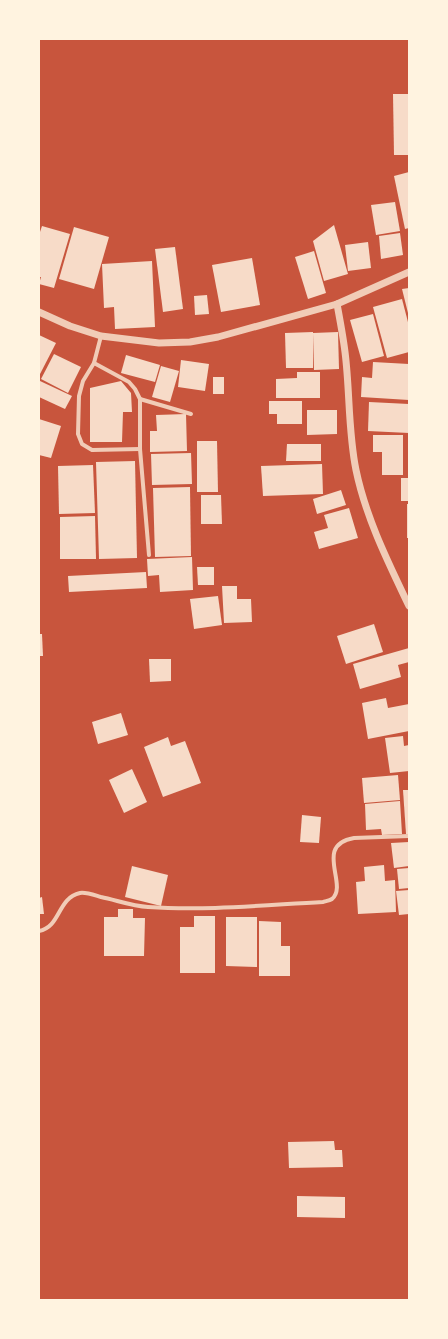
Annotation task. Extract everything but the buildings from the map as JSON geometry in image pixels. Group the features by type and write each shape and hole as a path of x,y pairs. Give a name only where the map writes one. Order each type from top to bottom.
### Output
{"street":[{"path":"39,312 70,326 102,336 123,340 159,343 190,342 218,337 337,304 409,272"},
{"path":"337,304 345,352 356,470 365,507 383,553 409,606"},
{"path":"102,336 94,363 83,381 79,396 78,434 82,444 92,450 140,449"},
{"path":"94,363 129,382 135,389 140,399 140,449 149,555"},
{"path":"140,399 191,414"},
{"path":"39,931 50,926 55,920 62,905 70,896 81,893 146,907 179,909 323,902 331,900 336,894 334,854 338,845 346,840 354,838 409,836"}]}
